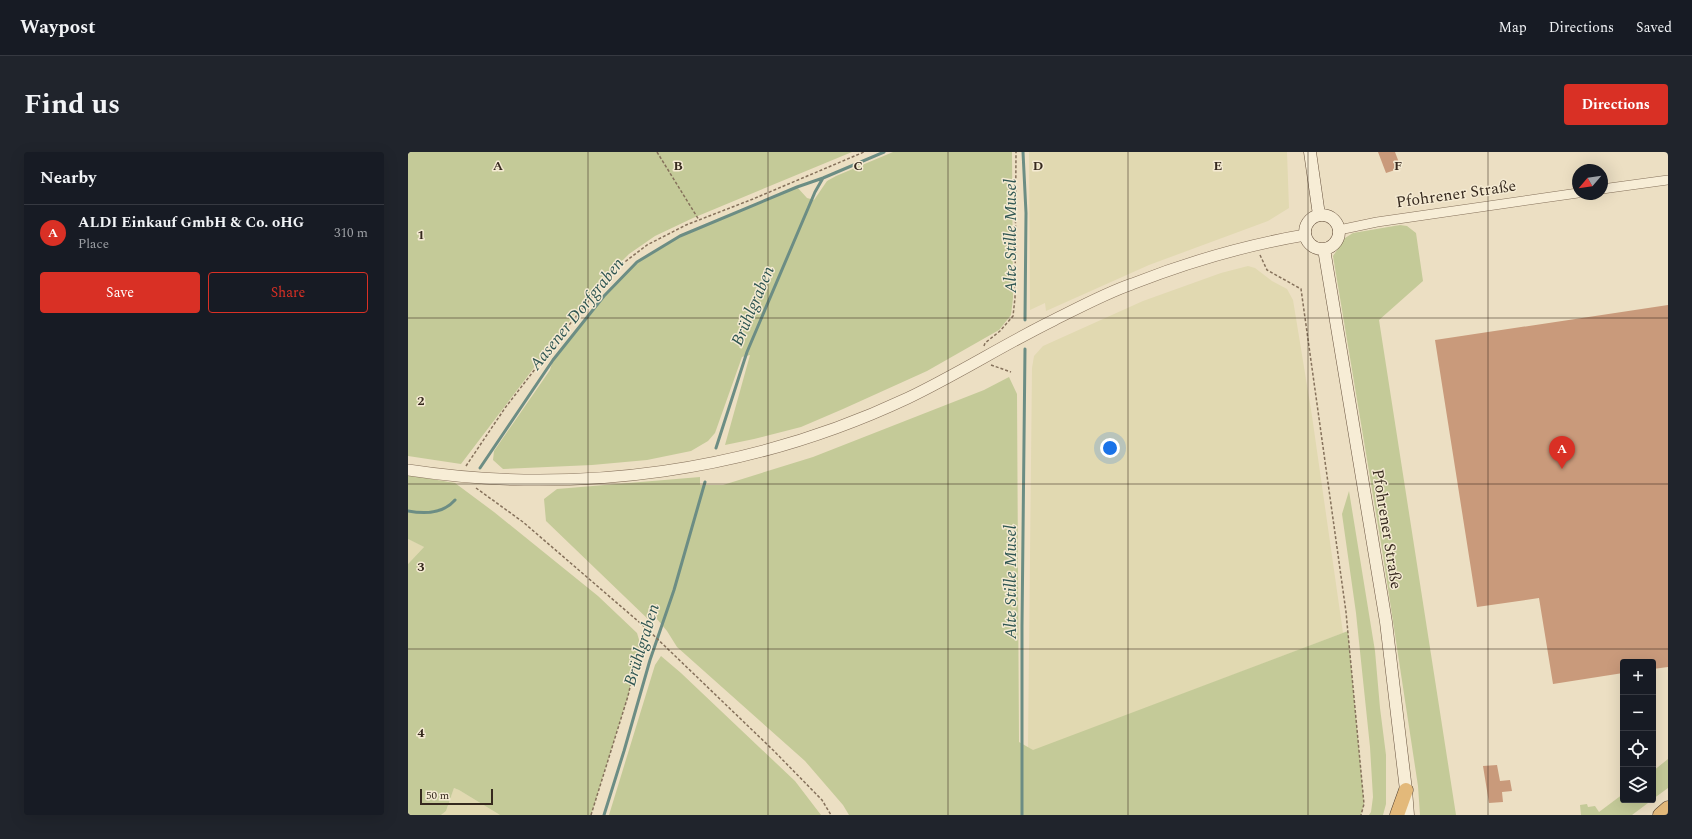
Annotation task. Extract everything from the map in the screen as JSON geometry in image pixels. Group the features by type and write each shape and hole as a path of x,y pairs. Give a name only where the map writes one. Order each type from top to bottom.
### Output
{"highway":[{"path":"1397,815 1406,790"},
{"path":"1660,815 1668,808"}],"main road":[{"path":"1310,152 1319,215"},
{"path":"1319,215 1332,218 1339,230 1336,242 1332,246 1324,249 1314,247 1310,244 1305,235 1306,225 1314,217 1319,215"},
{"name":"Pfohrener Straße","path":"1324,249 1386,622 1408,815"}],"street":[{"path":"1608,188 1668,180"},
{"name":"Pfohrener Straße","path":"1339,230 1384,221 1572,194"},
{"path":"408,470 459,476 526,480 584,480 659,472 710,464 760,452 818,434 866,416 909,397 1052,321 1130,284 1197,261 1258,244 1305,235"}],"path":[{"path":"657,152 699,220"},
{"path":"831,815 822,800 773,750 646,628 523,522 459,476 510,402 613,271 648,246 686,224 752,199 864,152"},
{"path":"1000,331 1013,316 1015,298 1016,152"},
{"path":"1258,244 1261,259 1267,270 1301,289 1346,612 1364,804 1361,815"},
{"path":"993,367 1012,372"},
{"path":"591,815 628,696 640,643 646,628"}],"shaded area":[{"path":"1029,152 1287,152 1289,208 1268,221 1149,265 1046,311 1045,303 1030,310"},
{"path":"1248,266 1255,268 1272,281 1287,289 1293,300 1312,416 1343,633 1033,751 1028,748 1032,368 1034,356 1043,346 1143,301 1221,273"},
{"path":"408,539 424,547 408,564"},
{"path":"454,788 500,815 441,815 446,811"}],"green space":[{"path":"408,152 852,152 693,218 655,236 629,254 600,283 574,315 461,464 408,456"},
{"path":"893,152 1012,152 1013,298 1011,315 999,330 927,371 801,427 725,445 750,355 742,357 715,433 708,441 691,451 647,460 592,465 503,469 493,460 494,451 550,370 553,360 604,296 637,262 680,236 797,187 807,198 814,200 827,181"},
{"path":"1400,225 1407,226 1416,233 1423,281 1379,320 1456,815 1420,815 1418,786 1382,549 1333,256 1345,238 1353,233"},
{"path":"1009,377 1017,394 1019,742 1033,750 1348,631 1364,804 1361,815 849,815 843,805 805,761 677,647 657,619 651,622 546,521 544,499 557,489 700,477 700,485 723,485 813,457 984,390"},
{"path":"408,475 455,483 494,512 598,596 637,633 640,643 628,696 591,815 500,815 454,788 446,811 441,815 408,815 408,564 424,547 408,539"},
{"path":"1349,491 1375,651 1386,755 1386,804 1383,815 1369,815 1371,812 1373,797 1370,747 1356,613 1342,514"},
{"path":"661,656 681,673 795,781 821,815 609,815 655,665"},
{"path":"1668,759 1668,788 1656,797 1656,769"},
{"path":"1620,796 1620,803 1648,803 1632,815 1581,815 1580,805 1587,804 1588,807 1595,806 1599,812"}],"building":[{"path":"1378,152 1395,152 1401,168 1386,173"},
{"path":"1668,305 1668,667 1656,669 1656,659 1620,659 1620,673 1553,684 1539,598 1477,607 1435,340"},
{"path":"1497,765 1500,781 1510,780 1512,791 1502,792 1503,802 1489,803 1483,766"}],"waterway":[{"name":"Aasener Dorfgraben","path":"480,468 553,360 604,296 637,262 680,236 884,152"},
{"name":"Alte Stille Musel","path":"1023,152 1026,213 1025,320"},
{"name":"Brühlgraben","path":"716,448 747,352 815,192 823,178"},
{"name":"Alte Stille Musel","path":"1022,815 1022,626 1025,349"},
{"name":"Brühlgraben","path":"604,815 650,660 674,590 705,482"},
{"name":"Aasener Dorfgraben","path":"408,511 420,513 433,512 445,508 455,500"}],"place":[{"name":"ALDI Einkauf GmbH & Co. oHG","path":"1562,469"}]}
